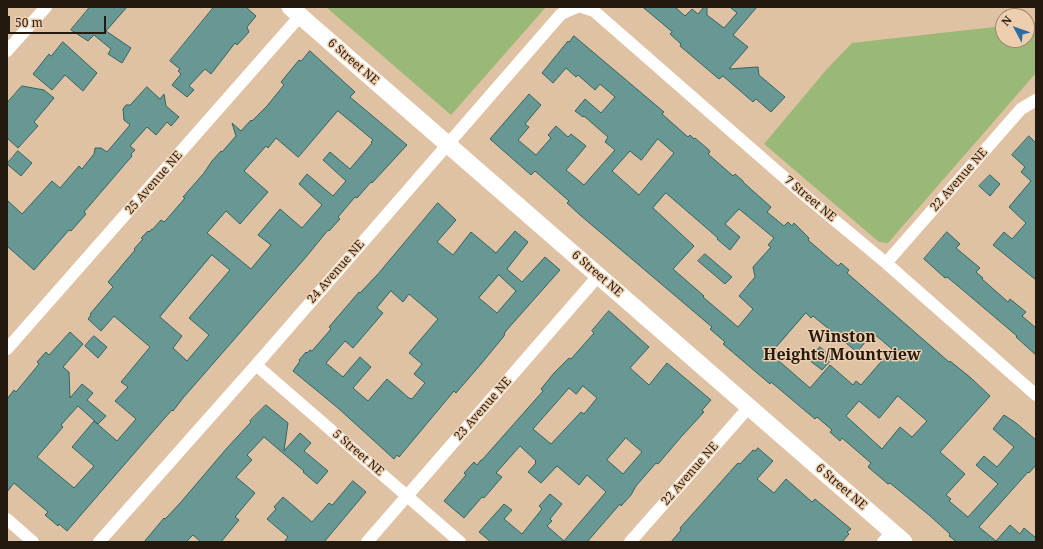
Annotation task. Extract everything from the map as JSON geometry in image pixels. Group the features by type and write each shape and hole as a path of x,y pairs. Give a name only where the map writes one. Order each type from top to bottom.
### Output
{"street":[{"path":"7,51 46,7"},
{"name":"24 Avenue NE","path":"99,542 256,365 561,14 577,7"},
{"name":"7 Street NE","path":"582,7 594,11 1036,395"},
{"name":"6 Street NE","path":"295,12 599,275 749,407 893,538"},
{"name":"25 Avenue NE","path":"7,349 295,12"},
{"name":"22 Avenue NE","path":"886,264 1021,109 1036,100"},
{"name":"23 Avenue NE","path":"367,542 599,275"},
{"name":"5 Street NE","path":"256,365 460,542"},
{"name":"22 Avenue NE","path":"630,542 749,407"},
{"path":"7,519 33,542"}],"green space":[{"path":"326,7 546,7 451,115"},
{"path":"1035,22 1036,73 888,243 879,242 764,144 827,69 852,43 995,27 995,48 1035,48"}],"building":[{"path":"90,7 127,7 106,31 131,48 122,63 108,54 111,49 94,35 88,41 71,30"},
{"path":"214,7 246,7 256,16 247,27 249,32 237,45 235,43 211,74 205,69 189,86 194,90 187,97 172,85 181,74 178,71 180,69 170,61"},
{"path":"643,7 675,7 685,16 692,9 698,14 704,7 707,7 707,15 724,28 737,13 730,7 757,7 733,35 748,47 729,69 758,67 759,75 785,97 771,112 756,99 753,102 723,76 719,79 680,46 681,44 670,34 672,32"},
{"path":"574,36 664,112 662,114 688,137 690,135 694,139 695,138 709,150 710,152 708,154 733,176 735,174 743,181 771,207 767,212 784,226 788,222 792,226 794,223 809,238 808,240 838,266 841,263 849,270 847,273 949,362 950,361 971,378 990,396 940,452 965,474 946,495 951,499 949,501 968,517 998,484 976,465 984,456 997,467 1014,447 993,429 1004,415 1036,440 1036,465 979,527 996,541 1010,525 1020,534 1024,528 1036,538 1036,542 957,542 949,536 950,534 929,515 868,467 871,463 842,438 840,441 830,432 832,430 817,417 815,419 771,382 770,384 723,344 725,342 710,329 712,327 580,215 567,203 569,201 535,171 531,175 490,139 529,94 541,105 525,124 529,127 518,140 536,155 551,138 548,135 556,126 568,137 571,134 586,146 566,170 584,185 615,150 605,142 608,137 584,116 583,117 575,111 585,99 601,113 615,97 600,84 595,90 578,75 576,77 566,68 553,83 542,73 568,41 569,42","holes":["658,139 674,153 639,195 612,171 630,151 641,160","666,193 730,250 740,237 725,224 739,209 774,238 768,245 771,247 753,267 755,277 739,296 753,309 738,327 673,269 694,246 653,208","806,313 811,318 813,316 857,352 873,333 892,349 861,385 856,381 853,385 830,365 810,388 779,361 782,357 774,350","898,396 927,421 912,437 900,427 882,449 846,416 859,401 879,418"]},
{"path":"63,42 97,73 83,91 65,75 52,90 33,74 49,54 51,56"},
{"path":"310,51 355,92 350,97 407,145 357,198 355,197 338,217 340,219 329,231 328,230 173,411 172,410 163,420 67,531 59,524 58,526 45,515 48,512 14,483 7,492 7,399 14,390 16,392 39,364 37,362 46,352 49,355 70,332 83,344 63,367 69,372 70,398 82,384 93,393 87,400 106,416 98,424 78,406 61,425 63,427 37,457 74,488 94,466 72,447 94,421 117,441 136,419 115,401 128,387 121,382 150,347 114,316 101,331 88,319 91,315 90,314 113,287 108,282 135,250 134,249 143,239 141,238 148,231 149,232 152,230 161,220 164,222 167,219 185,198 183,197 204,173 212,161 236,136 232,123 241,131 267,106 284,85 281,82 299,60 301,61","holes":["338,111 373,140 371,142 372,143 350,169 330,152 323,160 346,181 333,196 307,174 299,184 322,205 302,228 280,209 258,235 271,245 251,269 207,233 226,211 240,224 268,192 244,171 266,146 268,148 276,138 298,157","212,255 230,270 189,318 209,335 187,361 173,348 182,336 160,317"]},
{"path":"22,86 44,90 54,98 34,122 38,126 18,148 7,138 7,103"},
{"path":"147,87 160,99 164,94 166,106 179,117 171,126 167,122 156,135 147,127 130,146 135,150 131,154 132,156 84,212 86,214 71,231 69,230 34,270 7,246 7,200 22,214 52,181 60,188 79,166 82,169 94,154 95,148 101,148 107,152 130,125 124,120 123,109 126,105 130,105"},
{"path":"1029,136 1036,143 1036,280 993,245 1004,232 1012,239 1026,223 1009,207 1031,181 1021,172 1025,167 1012,155"},
{"path":"18,151 32,163 21,176 7,164"},
{"path":"990,175 1000,184 990,196 979,186"},
{"path":"438,203 456,220 437,242 453,255 471,232 496,253 515,231 528,242 507,269 522,282 545,257 560,270 505,332 504,336 456,393 454,391 399,457 397,455 394,459 338,408 293,371 300,361 299,360 306,352 307,353 310,350 312,351 331,329 329,327 359,292 360,293","holes":["499,275 516,291 497,313 479,298","391,291 403,302 409,294 438,319 409,353 422,364 414,374 425,383 412,399 387,379 368,401 353,388 371,367 360,357 343,377 326,363 345,341 353,348 383,313 377,308"]},
{"path":"947,232 960,244 956,248 980,268 976,272 983,278 982,279 1008,302 1010,299 1026,312 1022,316 1036,328 1036,355 1016,337 1017,336 947,277 945,278 924,259"},
{"path":"705,254 732,277 725,284 698,261"},
{"path":"609,311 649,347 630,368 649,385 667,363 711,400 703,409 702,411 704,412 658,464 656,463 636,486 631,495 621,506 620,504 587,542 491,542 479,532 504,504 512,510 504,519 522,534 542,509 539,506 550,494 562,504 550,519 552,521 547,526 564,541 606,492 587,475 579,485 557,466 541,483 528,472 536,461 520,446 496,473 502,477 464,518 444,501 466,475 464,473 474,462 477,465 482,460 543,391 541,389 554,373 569,358 571,359 594,333 592,331","holes":["583,386 597,398 584,414 581,412 551,444 533,429 569,388 576,394","626,438 642,452 623,474 607,460"]},
{"path":"94,336 107,347 98,358 85,346"},
{"path":"820,347 833,358 822,370 809,360"},
{"path":"266,405 288,423 284,451 300,433 311,443 304,451 328,471 317,484 264,437 247,455 252,460 236,477 255,493 235,517 239,520 221,542 201,542 193,535 186,542 144,542 164,518 165,519 181,502 251,422 250,421"},
{"path":"758,448 773,461 757,479 774,493 786,479 812,502 815,499 851,529 847,532 849,534 842,542 671,542 681,530 680,528 736,465 738,463 740,464 753,450 755,451"},
{"path":"353,481 366,492 324,542 284,542 288,537 267,519 276,509 274,507 283,497 312,522 329,503 332,505"}],"district":[{"name":"Winston Heights/Mountview","path":"842,346"}]}
